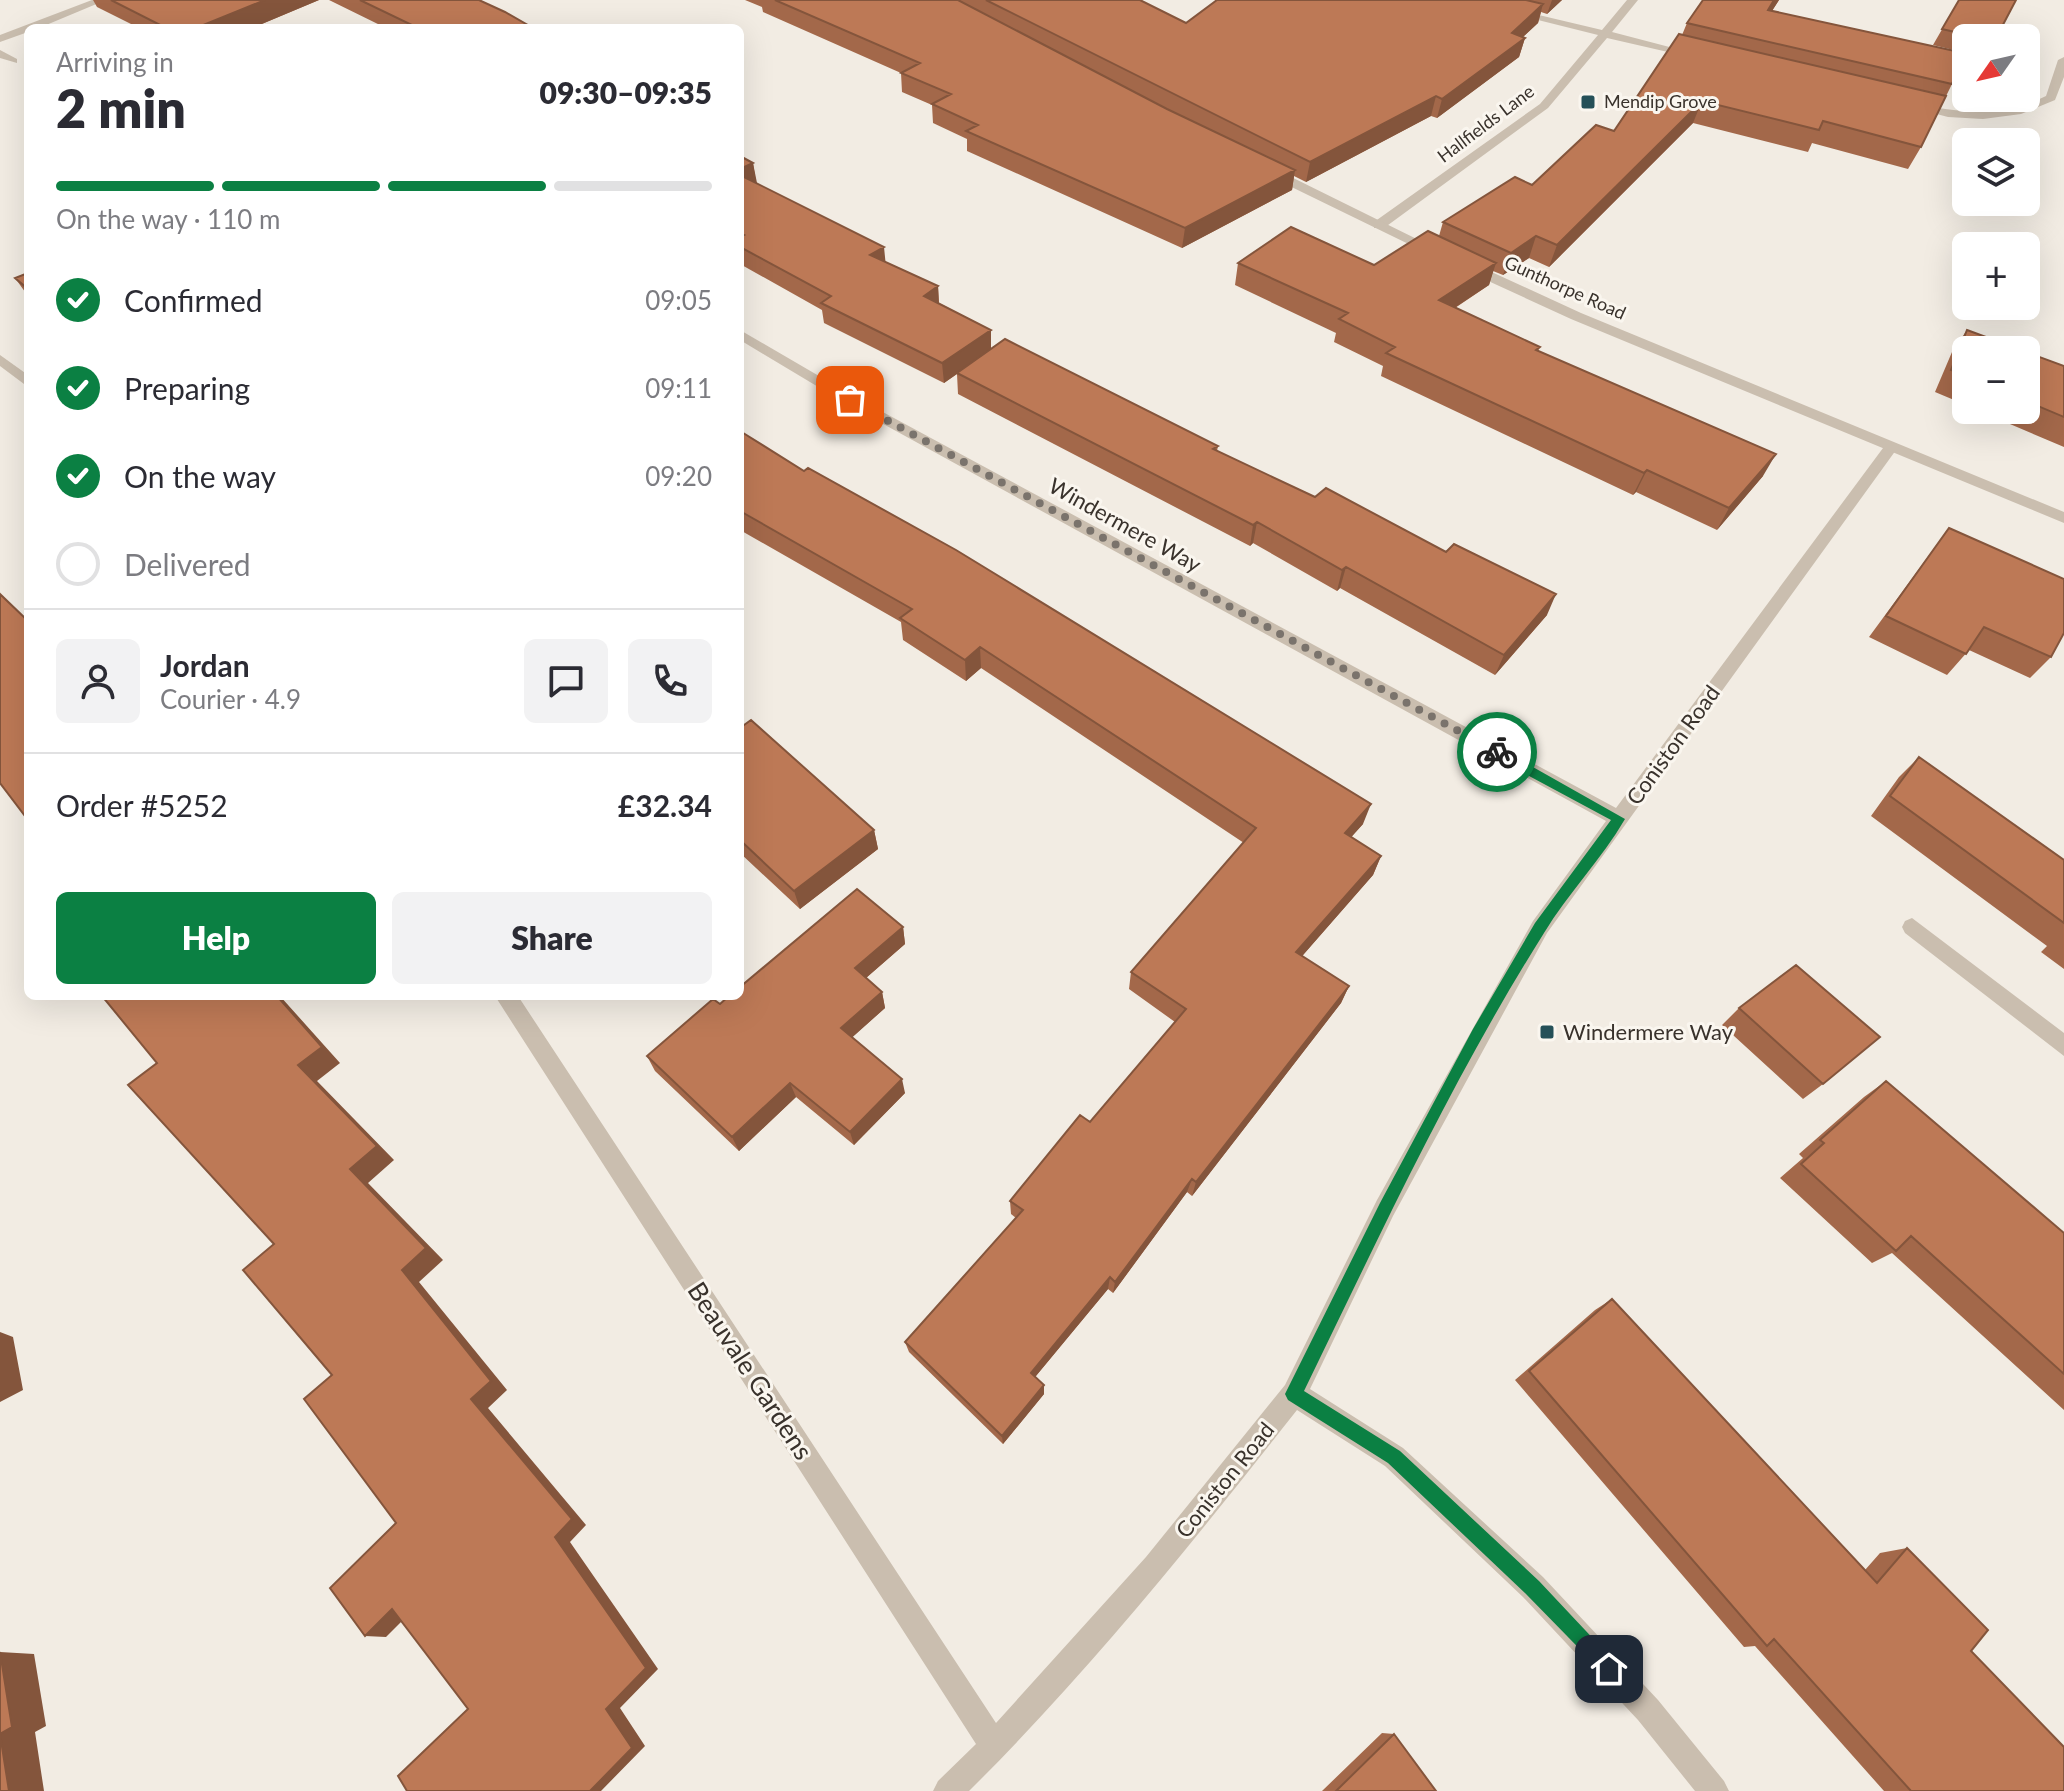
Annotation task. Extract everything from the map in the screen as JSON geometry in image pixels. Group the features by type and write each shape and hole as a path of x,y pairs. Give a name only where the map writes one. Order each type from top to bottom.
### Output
{"street":[{"path":"39,24 101,0"},
{"path":"1463,0 1715,60"},
{"name":"Hallfields Lane","path":"1379,225 1544,106 1633,0"},
{"path":"0,39 24,30"},
{"path":"0,53 13,61"},
{"path":"1901,103 1947,114 2010,116 2051,98 2064,60"},
{"name":"Gunthorpe Road","path":"1255,164 1576,316 2064,518"},
{"name":"Windermere Way","path":"744,336 850,400 1619,819"},
{"path":"0,359 24,380"},
{"name":"Coniston Road","path":"948,1791 994,1746 1156,1567 1294,1394 1385,1208 1478,1033 1540,927 1891,447"},
{"path":"1912,927 2064,1046"},
{"name":"Beauvale Gardens","path":"509,1000 994,1746"},
{"path":"1294,1394 1394,1457 1533,1587 1648,1710 1714,1791"}],"building":[{"path":"111,0 265,0 206,24 158,24"},
{"path":"360,0 479,0 526,24 410,24"},
{"path":"775,0 958,0 1167,109 1295,170 1185,228 966,131 978,125 932,104 951,94 901,73 920,63"},
{"path":"986,0 1140,0 1186,23 1217,0 1526,0 1543,4 1512,33 1525,38 1442,99 1436,96 1310,162"},
{"path":"1703,0 1774,0 1768,10 1952,50 1952,84 1687,23"},
{"path":"1959,0 2016,0 2003,24 1952,24 1952,31 1942,29"},
{"path":"1679,34 1946,96 1921,147 1823,121 1819,130 1702,101 1557,245 1536,236 1511,253 1443,222 1515,177 1532,185 1596,125 1614,131"},
{"path":"744,158 753,163 744,167"},
{"path":"744,177 884,247 870,255 938,286 924,296 991,330 942,363 821,303 831,296 744,249"},
{"path":"1291,227 1374,265 1428,231 1496,263 1439,300 1540,347 1536,350 1776,454 1729,508 1647,470 1644,473 1386,353 1395,347 1339,319 1348,313 1238,263"},
{"path":"24,275 24,286 15,278"},
{"path":"1967,330 1983,336 1965,336"},
{"path":"1005,339 1218,446 1213,449 1315,497 1326,488 1446,552 1454,544 1556,594 1504,655 1346,567 1342,570 1257,522 1253,525 957,373"},
{"path":"2040,357 2064,366 2064,417 2040,407"},
{"path":"744,434 804,471 808,468 956,550 1371,804 1345,833 1381,856 1296,952 1349,986 1196,1182 1192,1179 1115,1282 1110,1277 1031,1373 1044,1385 1002,1436 905,1342 1023,1210 1010,1201 1080,1115 1090,1122 1186,1009 1131,972 1256,828 980,647 965,660 900,618 912,609 744,513"},
{"path":"1949,528 2064,579 2064,633 2051,657 1984,627 1966,654 1886,616"},
{"path":"0,594 24,617 24,815 0,783"},
{"path":"751,720 874,830 794,891 744,844 744,725"},
{"path":"1919,757 2064,860 2064,923 1890,796"},
{"path":"857,889 903,927 855,968 882,992 841,1028 902,1079 850,1132 790,1083 732,1137 647,1056 712,1000 720,1004 724,1000 744,1000 744,984"},
{"path":"1796,965 1880,1037 1823,1084 1739,1008"},
{"path":"105,1000 281,1000 322,1047 298,1065 377,1146 350,1169 426,1248 402,1270 491,1381 471,1399 572,1519 555,1537 646,1668 606,1709 632,1748 590,1791 407,1791 398,1776 468,1709 392,1609 365,1636 330,1588 396,1523 304,1399 332,1375 243,1270 274,1244 128,1085 157,1063"},
{"path":"1886,1081 2064,1233 2064,1374 1911,1236 1896,1251 1801,1164 1824,1143 1820,1140"},
{"path":"1612,1299 1877,1583 1907,1548 1988,1630 1971,1651 2064,1747 2064,1791 1911,1791 1774,1639 1767,1646 1529,1371"},
{"path":"0,1652 12,1727 0,1734"},
{"path":"0,1734 9,1791 0,1791"},
{"path":"1394,1734 1436,1791 1336,1791"}],"way so far":[{"path":"850,400 1497,752"}],"place":[{"name":"Mendip Grove","path":"1588,102"},
{"name":"Windermere Way","path":"1547,1032"}],"route":[{"path":"1497,752 1619,819 1540,927 1478,1033 1385,1208 1294,1394 1394,1457 1533,1587 1609,1669"}]}
